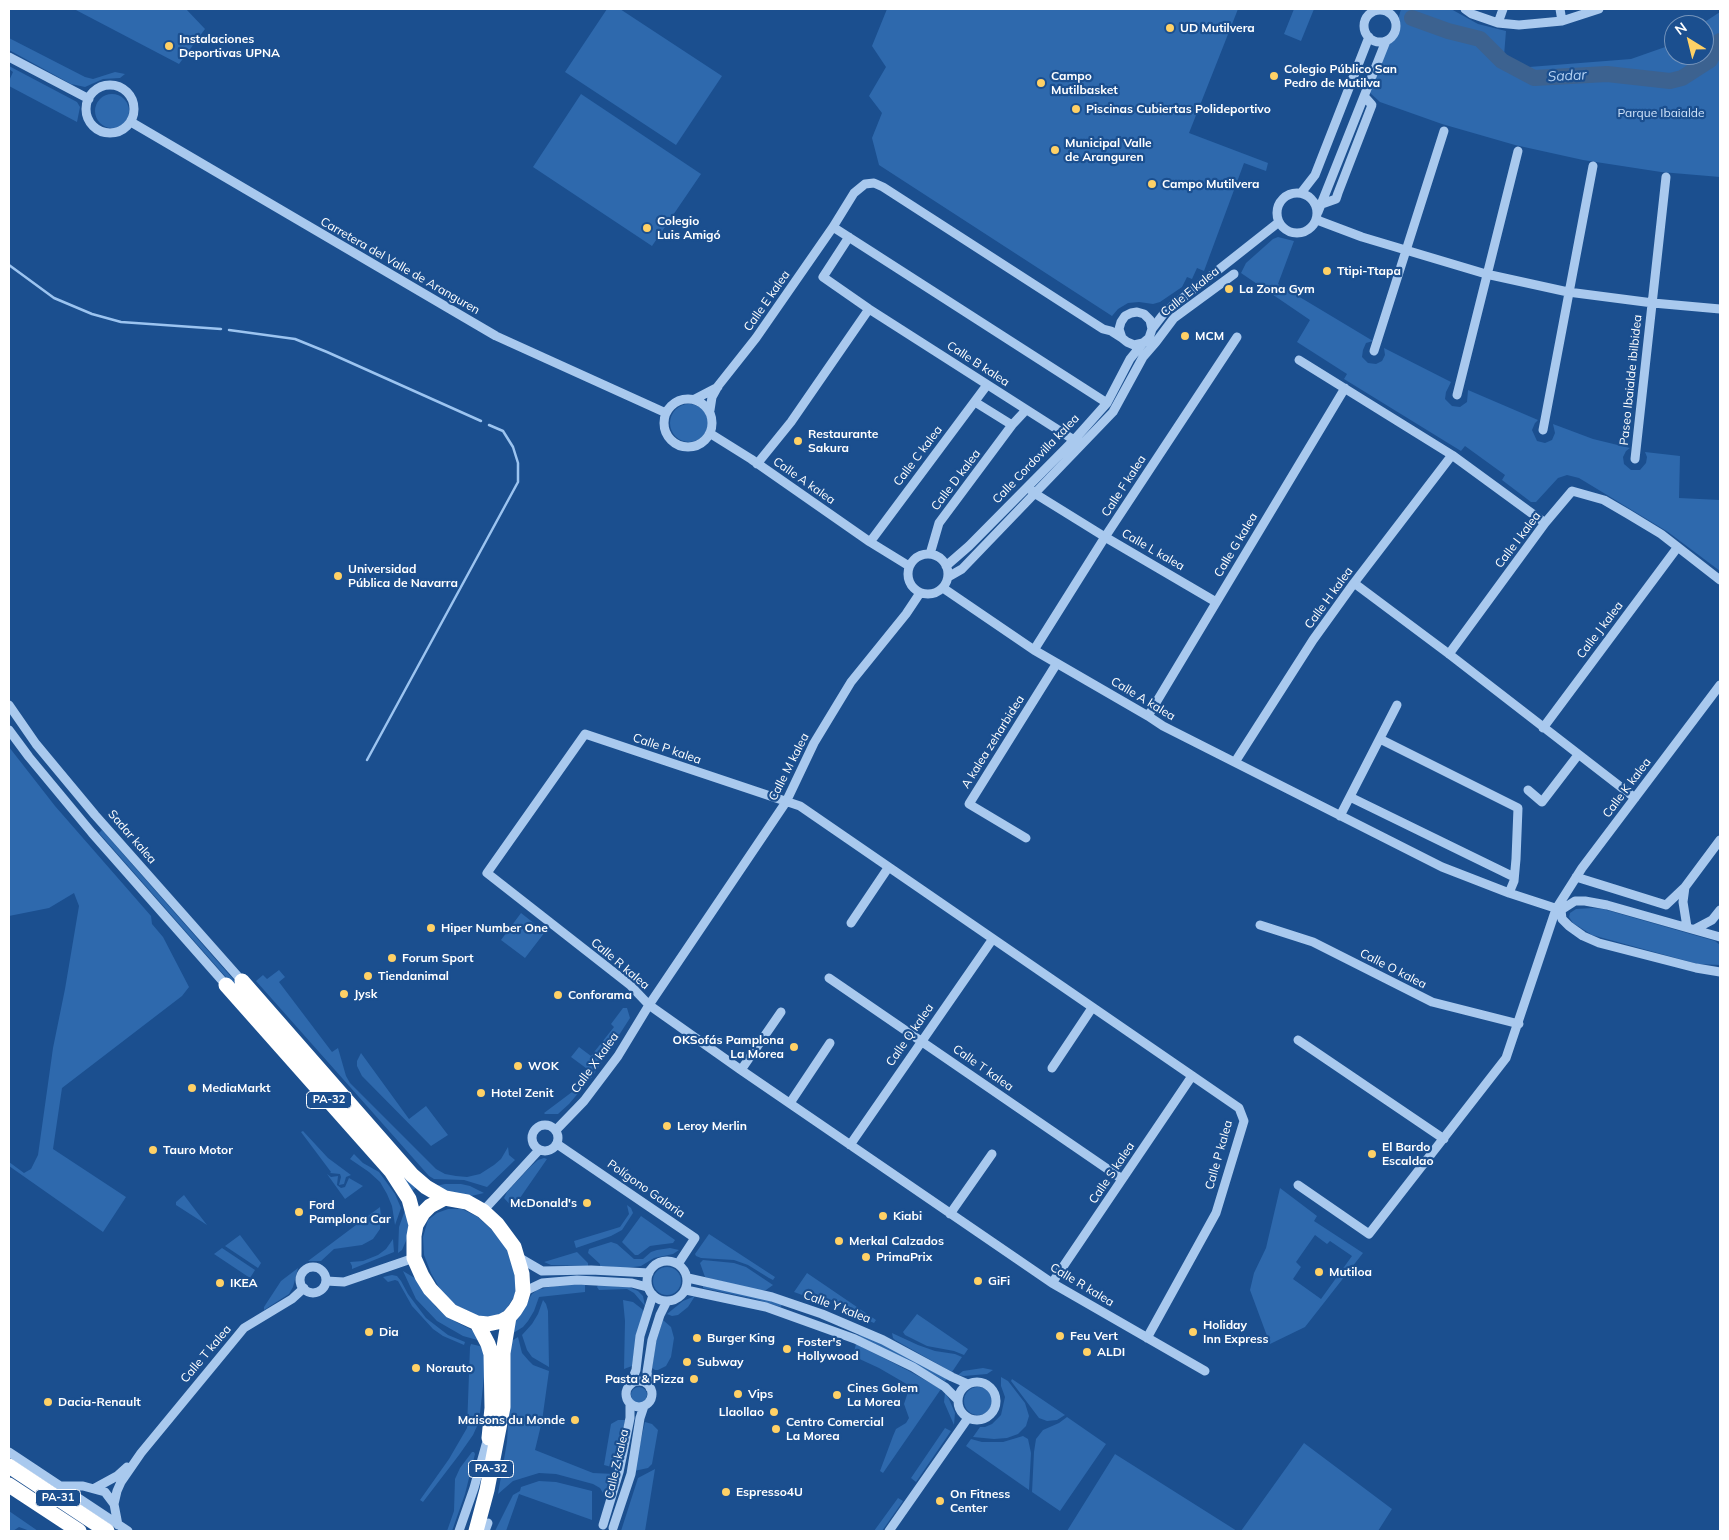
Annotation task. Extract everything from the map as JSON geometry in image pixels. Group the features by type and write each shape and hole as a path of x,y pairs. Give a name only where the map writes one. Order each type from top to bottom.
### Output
{"highway":[{"name":"PA-32","path":"242,981 412,1175 426,1187 446,1198"},
{"name":"PA-32","path":"226,984 391,1171 409,1199 416,1225 414,1258 430,1289 440,1301 451,1311 477,1323 488,1324 502,1321 509,1317 520,1302 523,1292"},
{"path":"416,1225 430,1206 446,1198 467,1202 483,1211 508,1237 518,1257 522,1274 523,1292"},
{"name":"PA-32","path":"483,1528 487,1490 503,1407 503,1353 509,1317"},
{"name":"PA-32","path":"469,1531 481,1491 488,1458 492,1408 491,1354 477,1323"},
{"name":"PA-31","path":"9,1466 113,1528"},
{"name":"PA-31","path":"9,1485 79,1531"},
{"path":"28,1498 48,1518 66,1531"}],"street":[{"path":"1319,212 1311,198 1301,193 1292,193 1283,199 1277,208 1278,222 1284,229 1290,232 1300,233 1308,231 1319,212 1386,41 1396,30 1396,9"},
{"path":"1464,9 1472,14 1498,23 1519,26 1562,21 1599,9"},
{"path":"1498,23 1503,9"},
{"path":"1560,9 1562,21"},
{"path":"1386,41 1377,42 1369,37 1365,31 1368,12 1380,10 1388,12 1395,19"},
{"path":"1301,193 1315,175 1369,37"},
{"path":"9,57 89,99"},
{"path":"111,85 123,89 132,99 134,107 134,115 131,122 115,133 101,132 90,122 87,114 86,106 89,99 98,89 104,86 111,85"},
{"name":"Carretera del Valle de Aranguren","path":"131,122 496,336 666,413"},
{"path":"1374,352 1444,131"},
{"path":"1457,395 1518,151"},
{"path":"1543,430 1592,166"},
{"name":"Paseo Ibaialde ibilbidea","path":"1635,459 1666,177"},
{"name":"Calle E kalea","path":"718,386 756,338 854,193 865,184 874,183 883,187 1090,321 1125,340"},
{"name":"Paseo Ibaialde ibilbidea","path":"1319,212 1406,251 1486,274 1568,292 1720,309"},
{"path":"1125,340 1134,345 1143,343 1149,338 1152,329 1164,312 1278,222"},
{"path":"832,227 1107,403"},
{"name":"Calle B kalea","path":"849,238 823,277 869,309 1074,440"},
{"name":"Calle E kalea","path":"948,577 962,569 1031,490 1113,412 1143,356 1174,318 1234,274"},
{"path":"757,464 791,422 869,309"},
{"path":"1130,360 1125,340 1119,329 1125,316 1137,312 1146,316 1150,320 1152,329"},
{"path":"1146,316 1164,312"},
{"name":"Calle E kalea","path":"1090,321 1109,326 1121,322"},
{"name":"Calle F kalea","path":"1034,650 1105,537 1237,337"},
{"name":"Calle Cordovilla kalea","path":"946,566 1031,490 1107,403 1130,360 1143,343"},
{"path":"1299,360 1452,455 1545,523"},
{"name":"Calle C kalea","path":"870,542 987,385"},
{"path":"695,399 718,386"},
{"path":"710,410 704,403 695,399 683,399 673,404 666,413 663,425 668,437 674,444 686,448 701,444 711,434 713,422 710,410 712,397 718,386"},
{"name":"Calle G kalea","path":"1148,716 1345,388"},
{"path":"975,402 1012,426"},
{"name":"Calle D kalea","path":"930,554 939,523 1026,410"},
{"name":"Calle A kalea","path":"711,434 870,542 909,566"},
{"name":"Calle H kalea","path":"1235,762 1313,640 1452,455"},
{"name":"Calle L kalea","path":"1031,490 1105,537 1216,602"},
{"name":"Calle I kalea","path":"1449,654 1545,523 1572,491 1604,500 1661,534 1678,548"},
{"path":"1678,548 1720,580"},
{"name":"Calle J kalea","path":"1543,728 1678,548"},
{"path":"930,554 942,560 946,566 948,577 942,588 932,594 920,593 910,585 908,579 909,566 914,559 921,555 930,554"},
{"path":"1354,583 1449,654 1634,798"},
{"name":"Calle A kalea","path":"942,588 1034,650 1163,726 1442,867 1509,893 1559,909"},
{"name":"Calle M kalea","path":"649,1005 786,802 814,743 851,682 906,614 920,593"},
{"name":"A kalea zeharbidea","path":"1026,838 969,804 1057,663"},
{"name":"Calle K kalea","path":"1559,909 1576,877 1720,685"},
{"name":"Sadar kalea","path":"9,705 36,744 242,981"},
{"path":"1340,816 1397,705"},
{"path":"9,730 28,757 92,833 226,984"},
{"name":"Calle P kalea","path":"487,872 584,734 800,806 992,940 1239,1108 1244,1121 1216,1213 1147,1338"},
{"path":"1380,739 1518,808 1516,859 1514,877 1509,893"},
{"path":"1528,790 1542,802 1578,755"},
{"path":"1350,797 1514,877"},
{"path":"92,833 103,823"},
{"path":"1576,877 1666,905 1685,887 1720,840"},
{"path":"851,923 888,868"},
{"name":"Calle R kalea","path":"487,872 630,985 649,1005 741,1070 1052,1283 1204,1371"},
{"path":"1685,887 1683,902 1691,928"},
{"path":"1298,1185 1369,1234 1506,1058 1559,909 1575,901 1585,901 1607,905 1691,928 1720,938"},
{"path":"1559,909 1562,919 1568,926 1583,936 1599,943 1696,968 1720,972"},
{"path":"1691,928 1712,920 1720,910"},
{"name":"Calle O kalea","path":"1260,925 1313,942 1432,1002 1518,1024"},
{"name":"Calle Q kalea","path":"850,1145 992,940"},
{"name":"Calle T kalea","path":"829,978 1122,1179"},
{"name":"Calle X kalea","path":"556,1130 584,1101 618,1056 649,1005"},
{"path":"1052,1068 1092,1008"},
{"path":"741,1070 781,1012"},
{"path":"1298,1040 1444,1139"},
{"path":"790,1104 830,1043"},
{"name":"Calle S kalea","path":"1052,1283 1192,1076"},
{"path":"545,1125 556,1130 559,1137 557,1144 550,1150 543,1151 534,1145 532,1138 537,1128 545,1125"},
{"name":"Polígono Galaria","path":"557,1144 695,1238 678,1264"},
{"path":"483,1211 539,1150"},
{"path":"950,1214 992,1154"},
{"path":"518,1257 542,1271 591,1270 649,1273"},
{"path":"326,1281 344,1282 414,1258"},
{"path":"665,1261 678,1264 688,1278 686,1290 678,1298 667,1301 657,1298 647,1287 649,1273 658,1263 665,1261"},
{"path":"310,1267 322,1270 326,1281 323,1288 316,1292 310,1292 304,1288 301,1284 301,1276 306,1269 310,1267"},
{"name":"Calle Y kalea","path":"688,1278 772,1297 822,1314 883,1340 968,1384"},
{"path":"523,1292 542,1284 577,1280 632,1283 647,1287"},
{"name":"Calle T kalea","path":"113,1528 114,1504 117,1491 141,1453 244,1328 292,1299 304,1288"},
{"name":"Calle Y kalea","path":"686,1290 766,1307 855,1339 913,1367 945,1388 958,1400"},
{"path":"653,1295 640,1336 636,1370 626,1393 630,1403 638,1407 644,1406 650,1400 652,1392 647,1372 652,1340 660,1315 667,1301"},
{"path":"630,1385 641,1382 650,1388"},
{"path":"978,1382 988,1385 996,1395 996,1405 990,1416 975,1420 968,1418 962,1412 958,1400 960,1393 968,1384 978,1382"},
{"name":"Calle Z kalea","path":"603,1525 619,1472 630,1418 630,1403"},
{"name":"Calle Z kalea","path":"614,1528 630,1474 644,1406"},
{"path":"889,1531 968,1418"},
{"path":"459,1531 474,1488 490,1431"},
{"path":"9,1452 60,1486 113,1528 128,1531"},
{"name":"Calle T kalea","path":"95,1488 117,1476 141,1453"},
{"path":"60,1486 95,1488 109,1495 114,1504"}],"green space":[{"name":"Instalaciones Deportivas UPNA","path":"74,9 186,9 205,29 179,64"},
{"path":"607,9 620,9 722,76 676,145 565,72"},
{"name":"Municipal Valle de Aranguren","path":"887,9 1238,9 1189,133 1268,163 1266,171 1244,163 1204,271 1197,268 1192,279 1187,277 1182,287 1160,302 1153,304 1128,303 1118,309 1112,316 879,165 872,138 882,113 869,96 886,67 872,46"},
{"path":"1294,9 1314,9 1301,41 1284,34"},
{"name":"Parque Ibaialde","path":"1401,9 1451,9 1478,24 1506,31 1504,56 1515,65 1529,67 1631,59 1664,47 1664,65 1714,65 1714,16 1720,12 1720,177 1661,172 1583,160 1515,145 1442,124 1380,102 1369,92 1388,45 1399,32 1398,20"},
{"path":"9,38 85,77 93,79 115,72 125,74 120,78 103,79 85,87 71,84 9,50"},
{"path":"9,66 77,102 80,107 77,122 9,86 13,72 9,69"},
{"path":"112,94 124,99 129,111 124,123 112,128 100,123 95,111 100,99"},
{"path":"581,94 701,174 652,246 533,167"},
{"path":"1278,237 1294,241 1278,284 1373,341 1366,343 1363,350 1362,357 1368,363 1376,364 1382,361 1385,355 1384,348 1451,382 1445,399 1452,406 1460,407 1467,402 1468,390 1538,420 1532,430 1537,441 1545,443 1552,440 1555,433 1553,424 1593,439 1630,448 1623,457 1624,464 1631,470 1640,470 1646,463 1647,457 1645,452 1680,456 1679,498 1720,500 1720,571 1668,532 1579,478 1567,475 1558,478 1536,502 1531,502 1502,480 1505,475 1465,446 1461,451 1344,379 1347,374 1297,342 1310,320 1241,273 1246,263 1273,239"},
{"path":"689,404 703,409 708,423 703,437 689,442 675,437 670,423 675,409"},
{"path":"9,747 55,806 151,916 152,924 163,937 189,987 182,996 62,1088 53,1149 126,1197 103,1232 9,1166 9,1162 24,1173 31,1169 38,1155 53,1048 79,906 74,893 49,908 9,916"},
{"path":"102,830 417,1187 411,1192 403,1178 99,833"},
{"path":"1576,909 1603,909 1715,941 1720,945 1720,965 1698,964 1592,935 1573,923 1569,917 1570,913"},
{"path":"521,913 545,932 525,958 501,940"},
{"path":"279,970 285,977 279,982 332,1052 338,1048 346,1076 350,1083 436,1169 445,1174 456,1176 467,1177 480,1174 501,1159 508,1147 509,1155 515,1160 487,1187 464,1180 434,1179 429,1176 256,981 263,975 267,979"},
{"path":"623,1008 627,1008 630,1018 594,1074 571,1057 579,1047 591,1056 614,1027 611,1024"},
{"path":"361,1053 409,1119 426,1106 448,1135 431,1146 362,1076 357,1066"},
{"path":"584,1071 592,1077 569,1104 558,1114 545,1114 584,1083 585,1079 580,1076"},
{"path":"303,1131 328,1158 351,1175 346,1177 344,1184 339,1185 340,1174 330,1173 301,1132"},
{"path":"354,1154 363,1163 379,1172 395,1194 401,1208 395,1225 392,1206 387,1194 380,1182 350,1159"},
{"path":"547,1159 513,1208 504,1198 507,1192 530,1167 538,1160"},
{"path":"327,1174 331,1177 338,1176 337,1185 341,1188 345,1187 349,1178 363,1186 345,1199"},
{"path":"445,1184 470,1186 484,1193 471,1196 446,1192 435,1186"},
{"path":"1280,1188 1317,1216 1314,1221 1363,1253 1305,1327 1270,1344 1250,1290 1254,1273 1266,1248","holes":["1315,1235 1327,1244 1330,1241 1352,1256 1321,1299 1293,1279 1301,1267 1296,1262"]},
{"path":"184,1195 207,1225 176,1205 176,1202"},
{"path":"627,1205 633,1213 622,1230 611,1236 576,1248 574,1241 620,1227 629,1214"},
{"path":"380,1207 380,1229 373,1239 362,1245 334,1249 321,1261 308,1261"},
{"path":"407,1208 409,1234 402,1250 398,1253 399,1227"},
{"path":"448,1209 462,1209 478,1217 507,1248 515,1267 515,1295 507,1308 499,1315 480,1317 452,1303 440,1289 431,1273 424,1255 423,1237 428,1220 437,1213"},
{"path":"641,1216 675,1240 673,1243 650,1246 638,1255 635,1255 622,1242"},
{"path":"709,1234 775,1277 773,1280 748,1265 734,1260 696,1256 695,1254"},
{"path":"240,1235 261,1263 258,1268 225,1246"},
{"path":"393,1239 394,1252 352,1269 350,1262 363,1261 378,1255 386,1249"},
{"path":"611,1242 617,1244 634,1259 643,1259 651,1252 657,1250 670,1248 679,1250 673,1254 654,1258 641,1266 626,1268 600,1266 588,1253 589,1249"},
{"path":"222,1248 255,1270 250,1278 214,1254"},
{"path":"577,1252 588,1263 588,1266 551,1265 544,1262"},
{"path":"703,1260 734,1263 746,1267 773,1285 766,1290 756,1290 705,1277 700,1263"},
{"path":"667,1267 677,1271 681,1281 677,1291 667,1295 657,1291 653,1281 657,1271"},
{"path":"298,1268 289,1294 264,1310 264,1307 281,1281"},
{"path":"403,1271 418,1280 436,1307 456,1322 472,1330 481,1341 463,1336 437,1321 416,1299"},
{"path":"807,1273 876,1320 874,1323 851,1313 853,1308 807,1291 805,1296 794,1292"},
{"path":"397,1276 401,1281 426,1318 448,1335 465,1342 464,1345 443,1336 433,1329 412,1306 398,1281 388,1282 383,1277"},
{"path":"585,1285 585,1292 539,1297 528,1321 523,1327 510,1335 514,1324 532,1294 537,1290 553,1286"},
{"path":"598,1285 629,1287 638,1291 643,1296 645,1306 634,1293 627,1289 599,1290"},
{"path":"703,1286 782,1304 781,1307 755,1299 703,1288"},
{"path":"695,1296 688,1307 678,1315 672,1316 667,1314 683,1301"},
{"path":"543,1300 548,1311 549,1367 532,1357 527,1350 522,1335 538,1314"},
{"path":"623,1300 633,1302 644,1313 636,1336 632,1366 624,1369 625,1321"},
{"path":"917,1314 968,1349 964,1355 954,1351 927,1346 905,1335 903,1332"},
{"path":"663,1320 671,1327 674,1338 671,1357 666,1366 655,1370 652,1368 656,1342"},
{"path":"892,1333 935,1351 962,1357 952,1372 895,1340"},
{"path":"860,1334 947,1379 945,1381 859,1336"},
{"path":"518,1337 522,1353 529,1361 533,1365 549,1371 542,1421 535,1450 593,1473 614,1474 607,1500 600,1488 593,1484 556,1474 539,1473 513,1481 498,1494 507,1442 510,1342"},
{"path":"471,1344 484,1347 484,1377 479,1422 473,1435 459,1455 423,1502 420,1500 449,1459 467,1428"},
{"path":"856,1344 941,1389 883,1473 880,1471 896,1429 906,1423 909,1418 904,1404 910,1386 853,1356"},
{"path":"983,1368 993,1370 987,1374 958,1375 963,1371"},
{"path":"1001,1377 1008,1381 1025,1403 1029,1416 1026,1426 1018,1434 1007,1438 973,1437 980,1427 992,1424 1001,1415 1005,1397 1001,1386"},
{"path":"1012,1379 1065,1415 1057,1420 1047,1421 1039,1418 1011,1381"},
{"path":"636,1387 642,1387 647,1392 645,1401 636,1403 631,1398 631,1392"},
{"path":"978,1387 988,1391 992,1401 988,1411 978,1415 968,1411 964,1401 968,1391"},
{"path":"945,1393 955,1413 954,1425 944,1402"},
{"path":"1067,1417 1106,1444 1060,1511 1032,1492 1034,1452 1036,1439 1043,1430"},
{"path":"618,1420 625,1420 615,1468 604,1465 611,1424"},
{"path":"645,1422 652,1424 658,1430 652,1464 648,1468 634,1471"},
{"path":"945,1428 951,1431 916,1482 911,1478"},
{"path":"1023,1436 1028,1439 1031,1453 1029,1490 966,1446 971,1439 982,1442 1003,1442"},
{"path":"1304,1443 1392,1509 1378,1531 1241,1531"},
{"path":"472,1452 475,1454 465,1494 452,1531 447,1531 454,1511 455,1479 460,1468"},
{"path":"1115,1454 1237,1531 1067,1531"},
{"path":"655,1469 645,1531 621,1531 638,1478"},
{"path":"539,1481 556,1482 592,1491 592,1520 519,1494 506,1531 495,1531 513,1495 520,1491 521,1487"},
{"path":"898,1498 903,1501 882,1531 874,1531"},
{"path":"9,1511 38,1531 30,1531 19,1527 9,1531"}],"waterway":[{"name":"Sadar","path":"1412,18 1448,31 1480,39 1502,61 1534,78 1607,74 1670,81 1682,78 1710,60 1720,41"},
{"path":"9,265 54,298 92,314 121,322 221,329"},
{"path":"229,330 295,339 481,421"},
{"path":"367,760 518,482 518,463 513,447 503,431 489,425"}],"place":[{"name":"UD Mutilvera","path":"1170,28"},
{"name":"Instalaciones Deportivas UPNA","path":"169,46"},
{"name":"Colegio Público San Pedro de Mutilva","path":"1274,76"},
{"name":"Campo Mutilbasket","path":"1041,83"},
{"name":"Piscinas Cubiertas Polideportivo","path":"1076,109"},
{"name":"Municipal Valle de Aranguren","path":"1055,150"},
{"name":"Campo Mutilvera","path":"1152,184"},
{"name":"Colegio Luis Amigó","path":"647,228"},
{"name":"Ttipi-Ttapa","path":"1327,271"},
{"name":"La Zona Gym","path":"1229,289"},
{"name":"MCM","path":"1185,336"},
{"name":"Restaurante Sakura","path":"798,441"},
{"name":"Universidad Pública de Navarra","path":"338,576"},
{"name":"Hiper Number One","path":"431,928"},
{"name":"Forum Sport","path":"392,958"},
{"name":"Tiendanimal","path":"368,976"},
{"name":"Jysk","path":"344,994"},
{"name":"Conforama","path":"558,995"},
{"name":"OKSofás Pamplona La Morea","path":"794,1047"},
{"name":"WOK","path":"518,1066"},
{"name":"MediaMarkt","path":"192,1088"},
{"name":"Hotel Zenit","path":"481,1093"},
{"name":"Leroy Merlin","path":"667,1126"},
{"name":"Tauro Motor","path":"153,1150"},
{"name":"El Bardo Escaldao","path":"1372,1154"},
{"name":"McDonald's","path":"587,1203"},
{"name":"Ford Pamplona Car","path":"299,1212"},
{"name":"Kiabi","path":"883,1216"},
{"name":"Merkal Calzados","path":"839,1241"},
{"name":"PrimaPrix","path":"866,1257"},
{"name":"Mutiloa","path":"1319,1272"},
{"name":"GiFi","path":"978,1281"},
{"name":"IKEA","path":"220,1283"},
{"name":"Dia","path":"369,1332"},
{"name":"Holiday Inn Express","path":"1193,1332"},
{"name":"Feu Vert","path":"1060,1336"},
{"name":"Burger King","path":"697,1338"},
{"name":"Foster's Hollywood","path":"787,1349"},
{"name":"ALDI","path":"1087,1352"},
{"name":"Subway","path":"687,1362"},
{"name":"Norauto","path":"416,1368"},
{"name":"Pasta & Pizza","path":"694,1379"},
{"name":"Vips","path":"738,1394"},
{"name":"Cines Golem La Morea","path":"837,1395"},
{"name":"Dacia-Renault","path":"48,1402"},
{"name":"Llaollao","path":"774,1412"},
{"name":"Maisons du Monde","path":"575,1420"},
{"name":"Centro Comercial La Morea","path":"776,1429"},
{"name":"Espresso4U","path":"726,1492"},
{"name":"On Fitness Center","path":"940,1501"}]}
